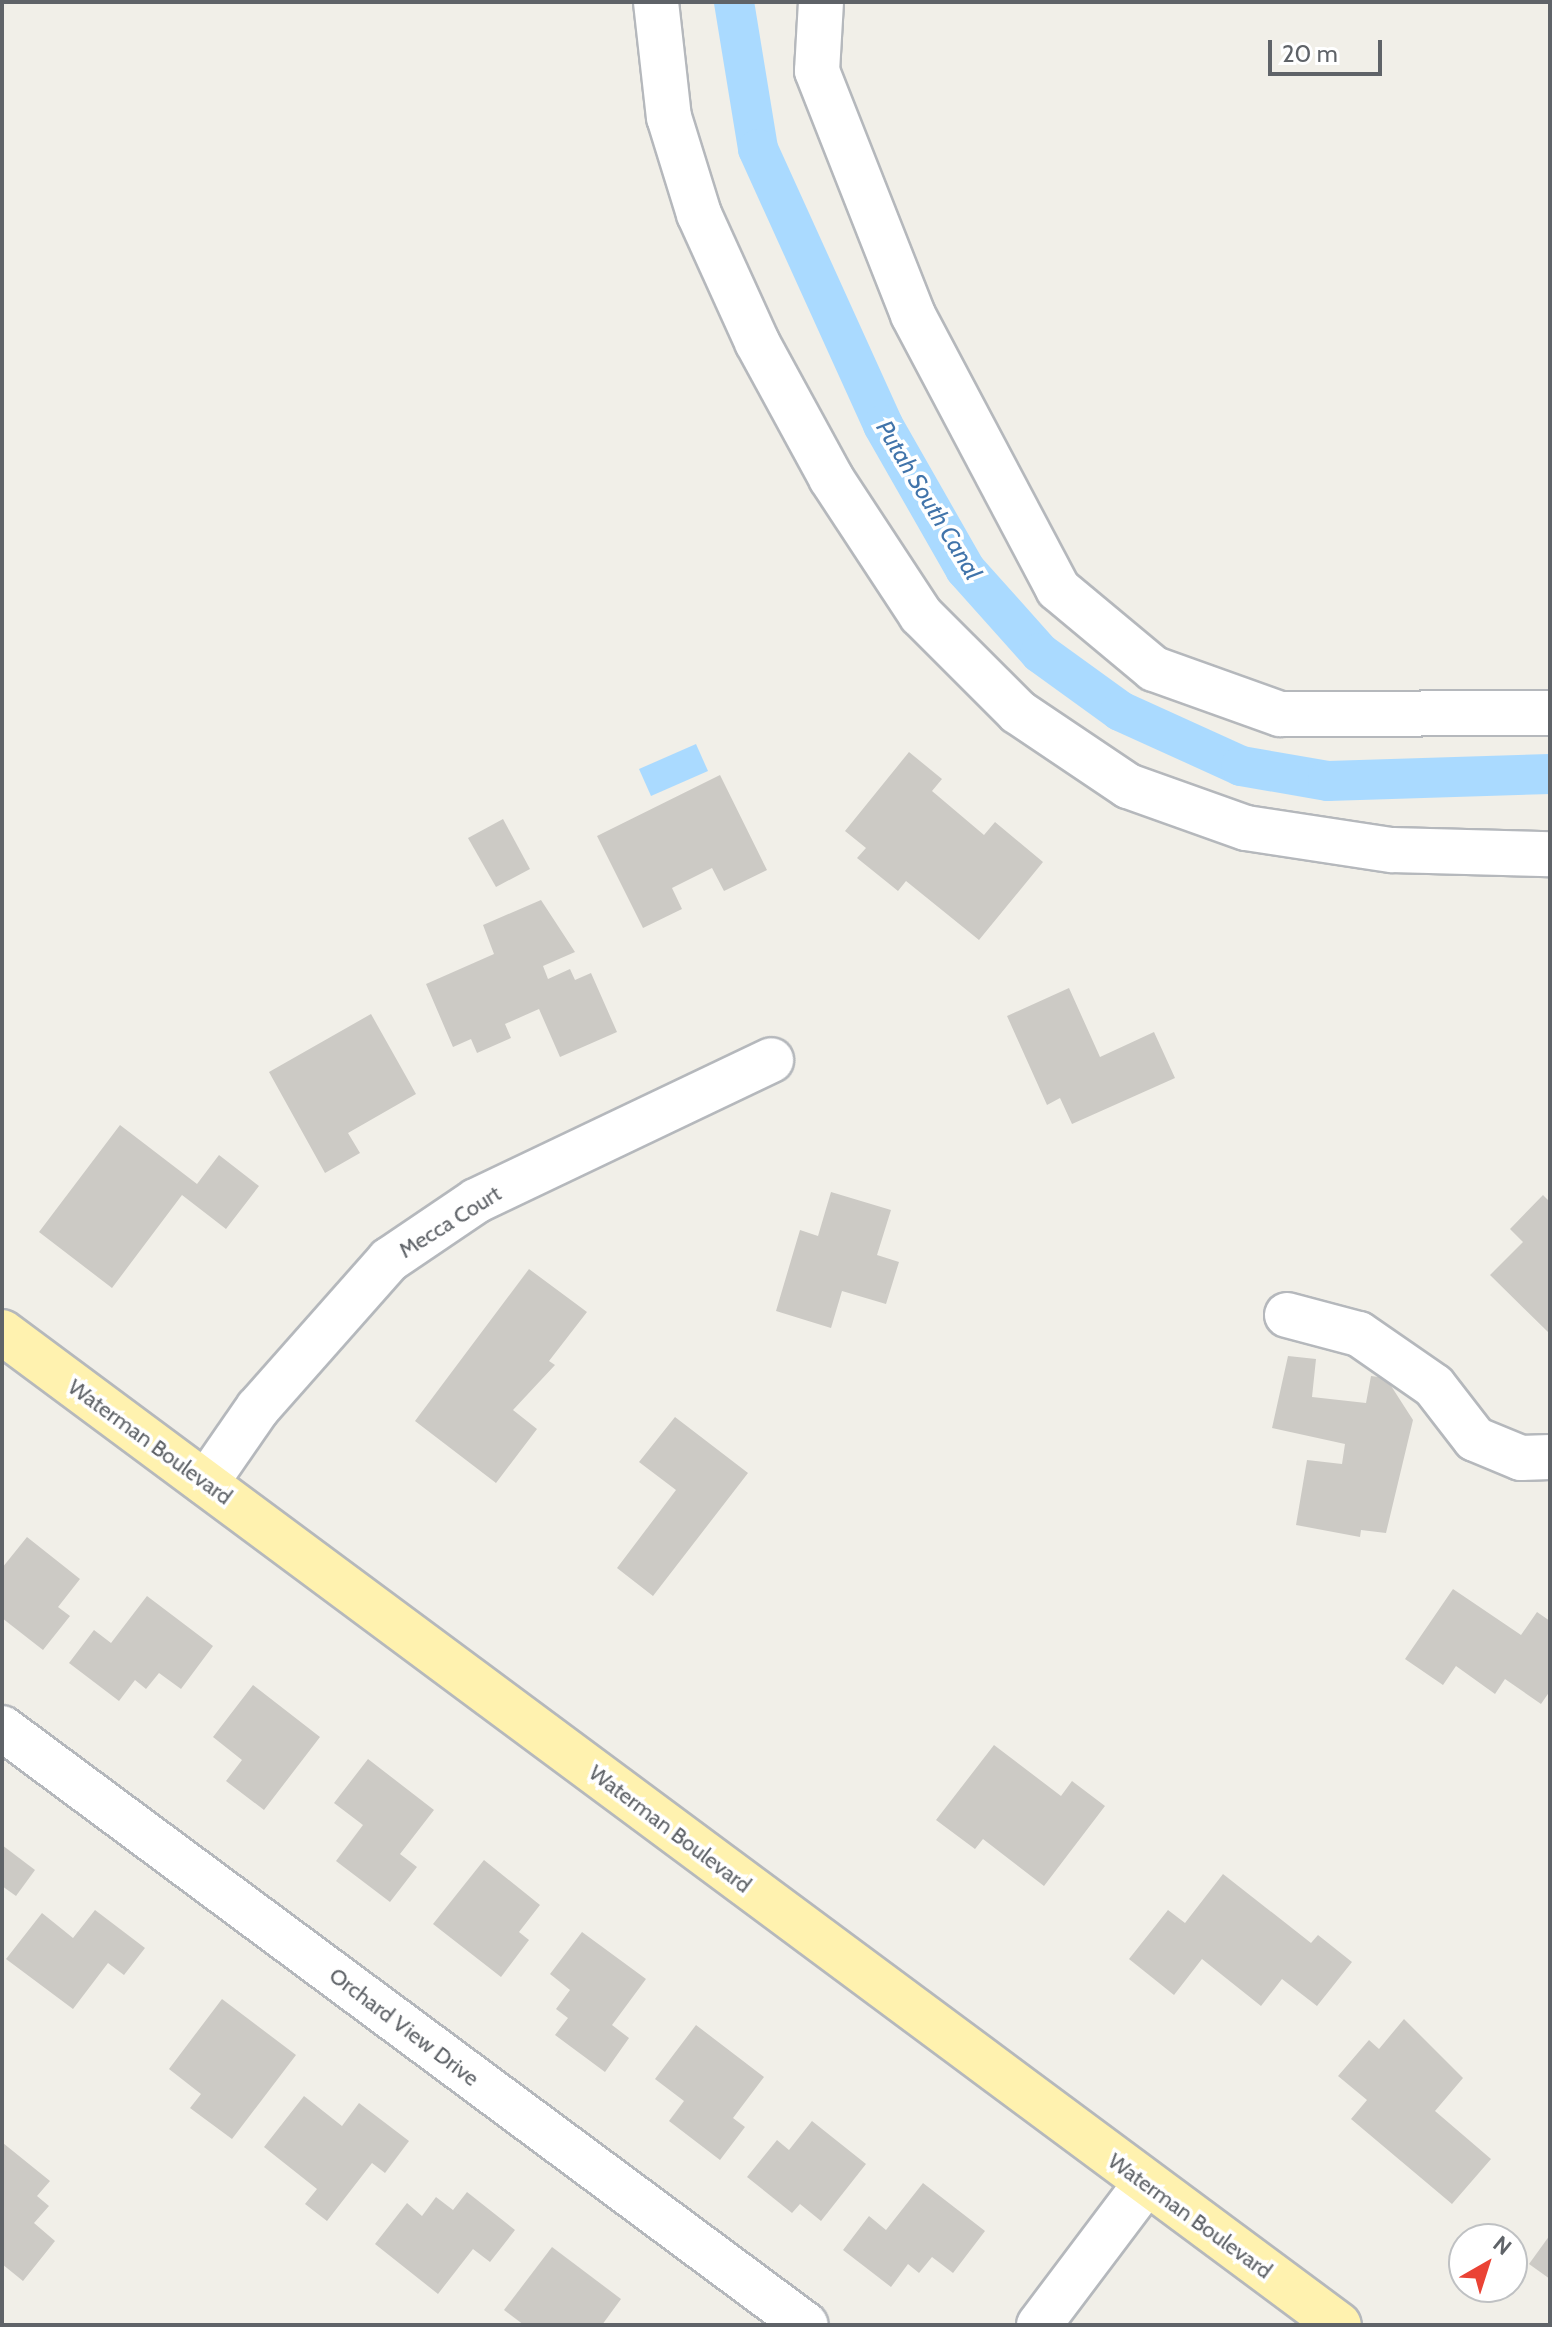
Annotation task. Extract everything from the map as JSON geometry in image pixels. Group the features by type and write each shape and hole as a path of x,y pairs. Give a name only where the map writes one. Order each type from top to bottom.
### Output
{"main road":[{"name":"Waterman Boulevard","path":"2,1332 1339,2325"}],"street":[{"path":"656,2 669,117 699,214 757,342 831,478 921,615 1018,712 1128,786 1246,828 1392,850 1550,854"},
{"path":"821,2 817,71 913,315 1058,589 1154,669 1280,714 1550,713"},
{"name":"Mecca Court","path":"206,1483 277,1385 389,1260 476,1201 771,1060"},
{"path":"1287,1315 1359,1334 1434,1386 1475,1439 1521,1458 1550,1457"},
{"name":"Orchard View Drive","path":"2,1728 806,2325"},
{"path":"1039,2325 1146,2183"}],"water":[{"path":"696,744 708,771 651,796 639,769"}],"building":[{"path":"909,752 942,779 932,791 984,835 995,822 1043,862 979,940 906,881 898,891 857,858 866,848 845,831"},
{"path":"720,775 767,870 724,891 712,868 672,888 682,909 643,928 597,836"},
{"path":"503,819 530,869 496,887 468,838"},
{"path":"541,900 575,952 543,966 548,979 570,969 575,980 591,973 617,1032 560,1057 539,1009 505,1024 511,1038 477,1053 471,1039 453,1047 426,984 494,954 483,925"},
{"path":"1069,988 1100,1057 1154,1032 1175,1078 1072,1124 1060,1098 1047,1105 1007,1016"},
{"path":"371,1014 416,1094 348,1133 360,1153 325,1173 269,1072"},
{"path":"120,1125 197,1184 219,1155 259,1186 226,1229 182,1195 112,1288 39,1232"},
{"path":"831,1192 891,1210 877,1255 899,1262 886,1304 842,1291 831,1328 776,1311 800,1230 818,1236"},
{"path":"1543,1195 1550,1202 1548,1332 1490,1275 1523,1242 1510,1229"},
{"path":"529,1269 587,1312 549,1361 555,1365 513,1410 537,1429 496,1483 415,1421"},
{"path":"1288,1356 1316,1359 1312,1397 1366,1403 1371,1376 1386,1378 1413,1420 1386,1533 1361,1530 1360,1537 1296,1525 1307,1460 1342,1464 1345,1444 1272,1428"},
{"path":"675,1417 748,1473 653,1596 617,1568 676,1490 639,1462"},
{"path":"27,1537 80,1579 58,1607 70,1616 43,1650 2,1618 2,1568"},
{"path":"1453,1589 1521,1635 1537,1612 1550,1621 1550,1691 1541,1704 1505,1679 1495,1694 1456,1666 1443,1685 1405,1659"},
{"path":"147,1596 213,1646 181,1689 159,1673 146,1689 135,1680 119,1701 69,1663 94,1630 111,1643"},
{"path":"253,1685 320,1737 264,1810 226,1781 242,1760 213,1737"},
{"path":"994,1745 1061,1796 1072,1781 1105,1806 1044,1886 983,1839 975,1849 936,1820"},
{"path":"368,1759 434,1810 400,1854 417,1867 390,1902 336,1861 363,1825 334,1803"},
{"path":"2,1845 35,1870 16,1896 2,1886"},
{"path":"484,1860 540,1905 519,1932 529,1940 501,1977 433,1924"},
{"path":"1223,1874 1311,1943 1318,1935 1352,1962 1317,2006 1282,1979 1261,2006 1202,1959 1174,1995 1129,1959 1168,1910 1185,1923"},
{"path":"95,1910 145,1948 124,1975 108,1963 73,2009 6,1959 42,1913 73,1938"},
{"path":"582,1932 646,1979 612,2025 629,2038 605,2072 555,2035 568,2018 556,2009 570,1990 550,1974"},
{"path":"222,1999 296,2055 232,2139 190,2108 201,2094 169,2069"},
{"path":"1404,2019 1463,2078 1435,2111 1491,2159 1452,2204 1351,2119 1367,2100 1338,2076 1369,2040 1379,2049"},
{"path":"696,2025 764,2077 733,2118 745,2127 720,2160 669,2121 684,2101 655,2079"},
{"path":"304,2096 342,2126 359,2103 409,2141 385,2173 372,2163 327,2221 305,2204 317,2189 264,2147"},
{"path":"812,2121 866,2164 821,2221 800,2204 792,2213 747,2177 777,2140 789,2150"},
{"path":"3,2143 50,2181 37,2196 49,2206 34,2223 55,2241 23,2281 2,2264"},
{"path":"923,2183 985,2231 953,2273 932,2257 919,2273 908,2264 891,2287 843,2250 869,2216 886,2230"},
{"path":"467,2192 515,2230 490,2262 473,2249 438,2294 375,2244 407,2203 422,2216 436,2197 453,2210"},
{"path":"1550,2235 1550,2279 1529,2264"},
{"path":"552,2247 621,2299 602,2325 524,2325 504,2310"}],"waterway":[{"name":"Putah South Canal","path":"734,2 758,149 883,425 965,569 1040,653 1120,711 1241,766 1328,781 1550,774"}]}
